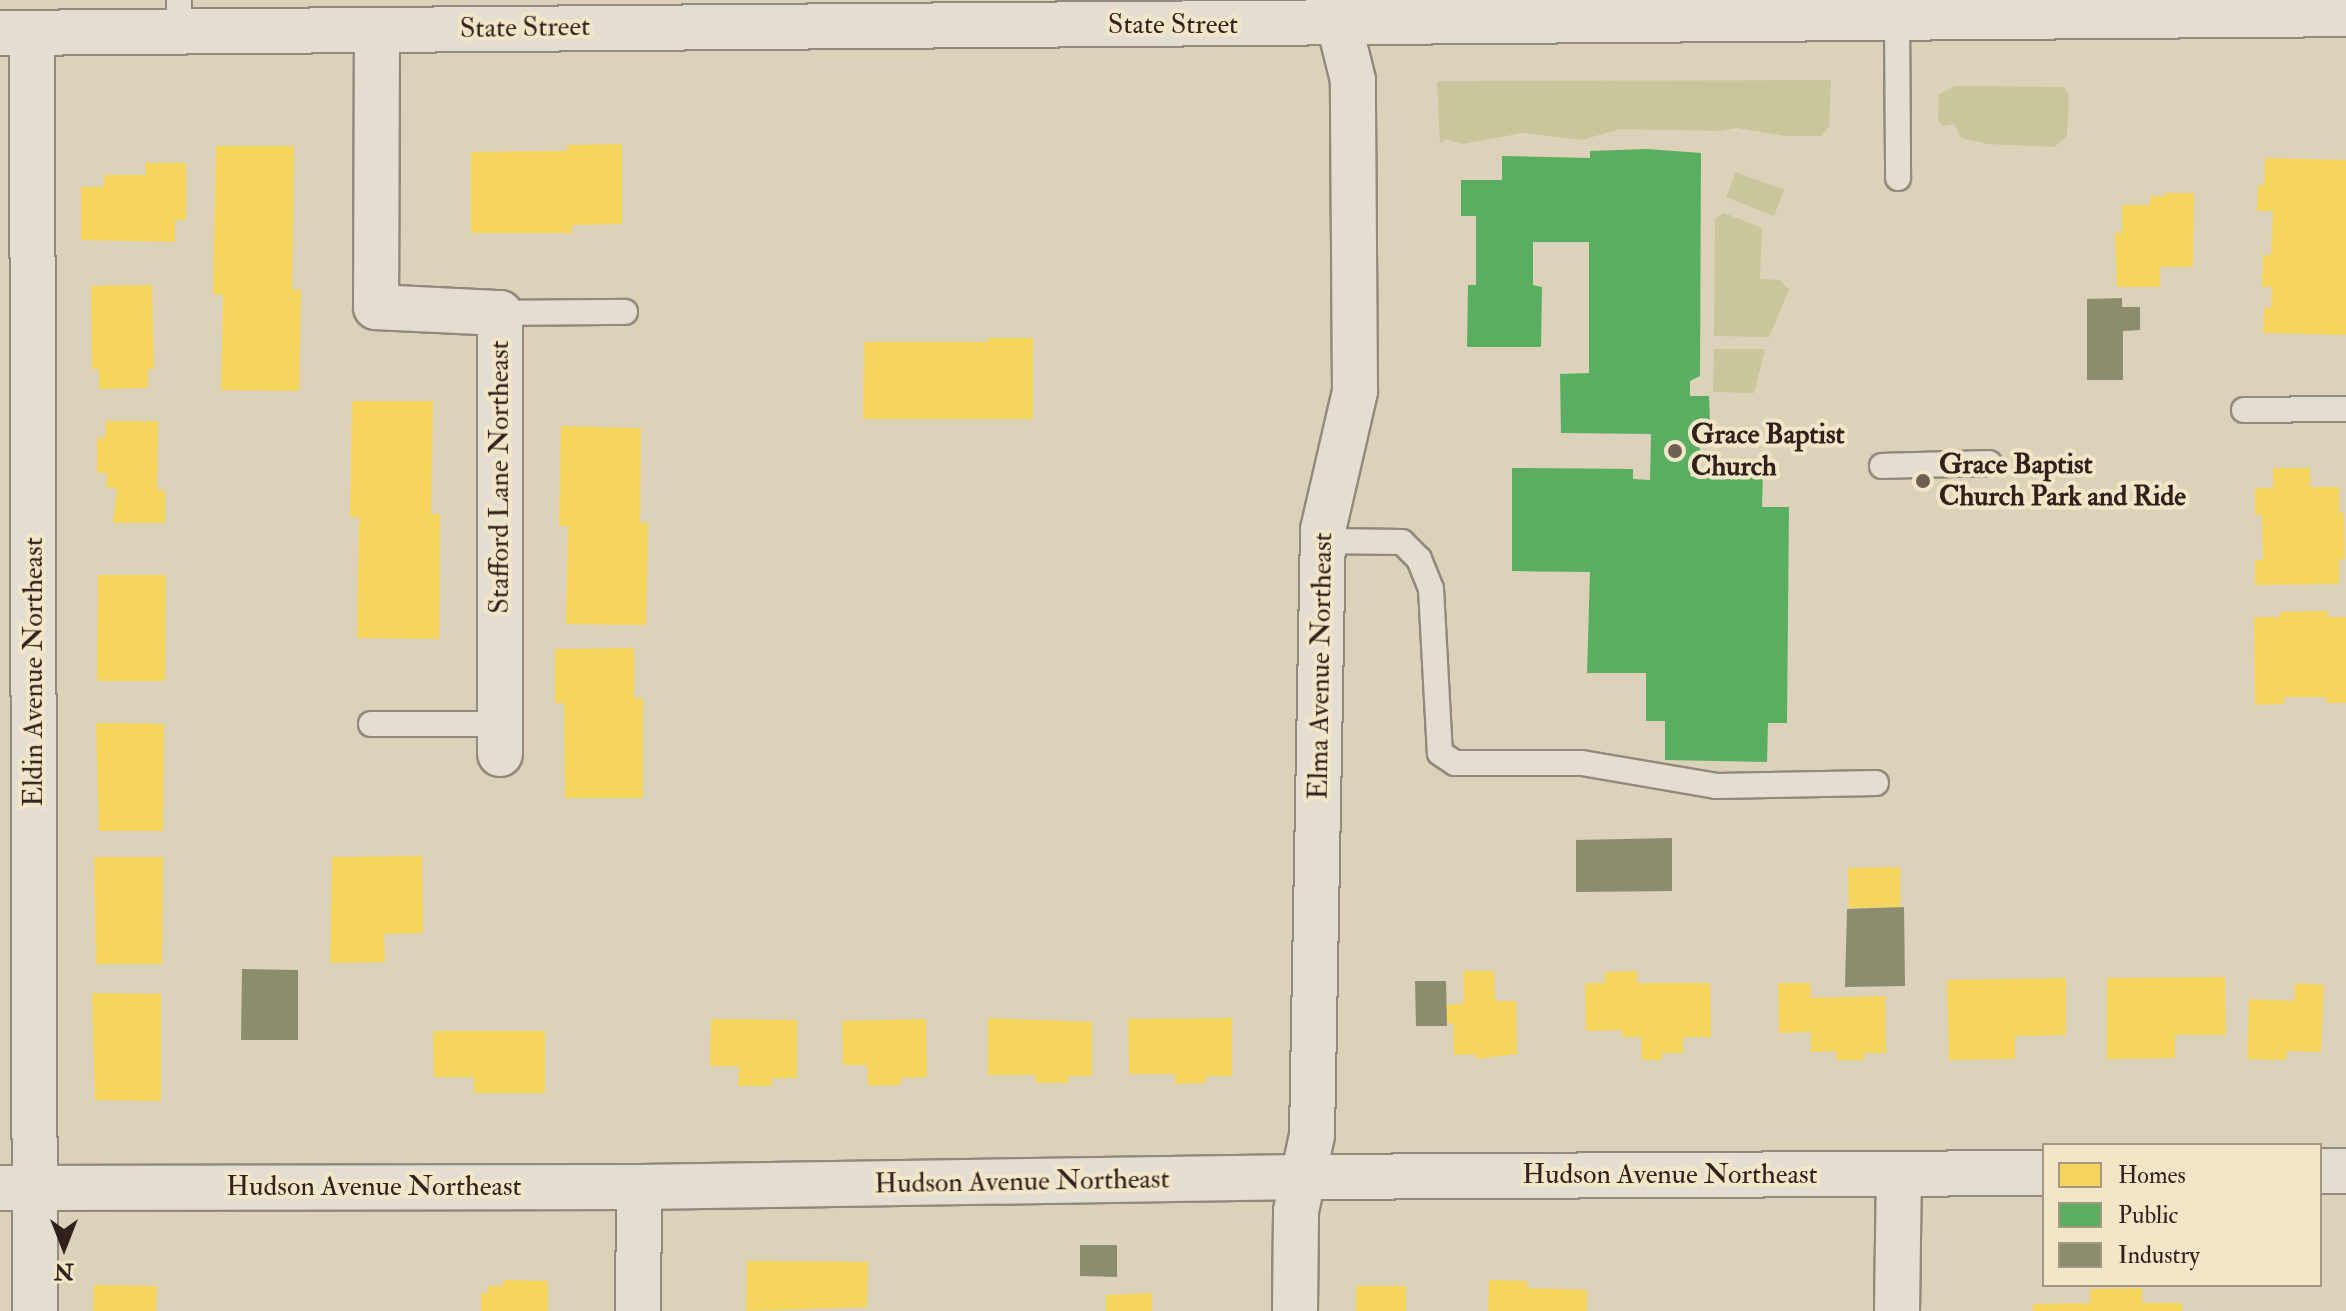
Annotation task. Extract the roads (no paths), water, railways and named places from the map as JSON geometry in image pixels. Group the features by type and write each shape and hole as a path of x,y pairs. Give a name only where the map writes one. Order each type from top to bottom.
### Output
{"street":[{"name":"State Street","path":"16,33 179,15 377,30 706,13 2095,8 2346,14"},
{"name":"Elma Avenue Northeast","path":"1295,1311 1296,1211 1312,1135 1323,541 1326,507 1355,391 1353,80 1336,12"},
{"name":"Stafford Lane Northeast","path":"377,30 376,307 500,313 500,739"},
{"name":"Eldin Avenue Northeast","path":"16,33 18,1187 35,1311"},
{"path":"2322,1171 2346,1171"},
{"name":"Hudson Avenue Northeast","path":"18,1187 639,1187 1303,1177 2042,1173"},
{"path":"1897,1311 1899,1174"},
{"path":"638,1311 639,1187"}],"lane":[{"path":"1879,11 1898,178"},
{"path":"500,313 625,312"},
{"path":"2244,410 2346,409"},
{"path":"1882,466 1989,463"},
{"path":"1323,541 1402,542 1419,559 1431,589 1440,753 1455,763 1582,763 1716,786 1876,783"},
{"path":"371,724 500,739"}],"place":[{"name":"Grace Baptist Church","path":"1675,451"},
{"name":"Grace Baptist Church Park and Ride","path":"1923,481"}]}
